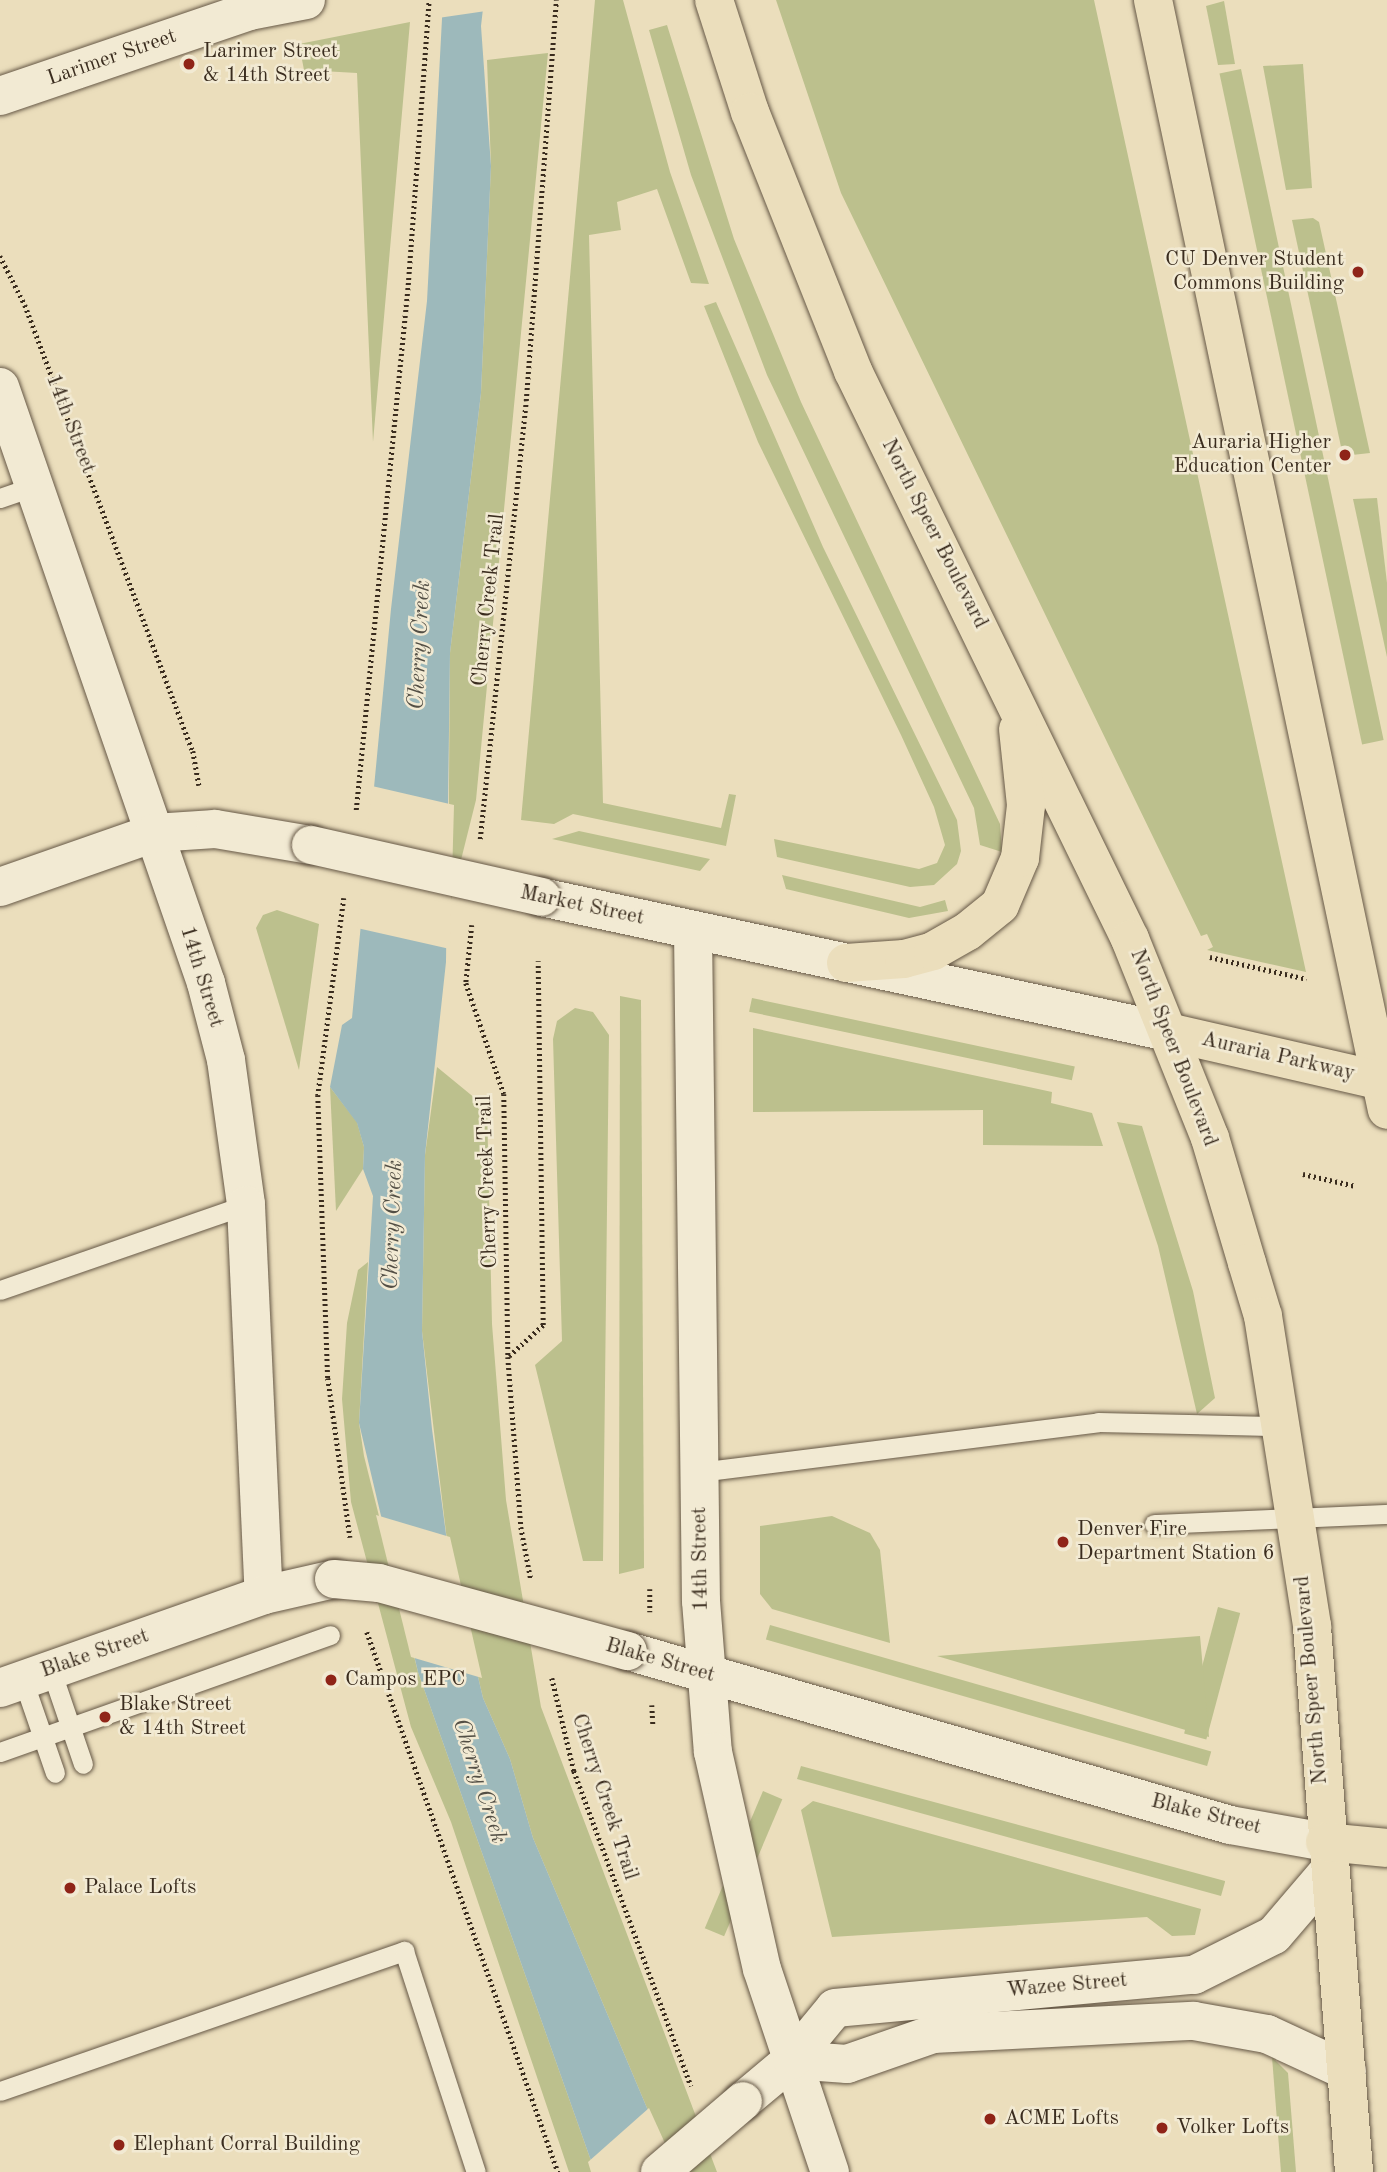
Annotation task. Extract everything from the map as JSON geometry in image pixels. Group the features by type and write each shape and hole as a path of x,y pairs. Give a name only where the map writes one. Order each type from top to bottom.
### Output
{"main road":[{"name":"Larimer Street","path":"0,96 248,11 306,0"},
{"name":"North Speer Boulevard","path":"714,0 750,112 853,371 1013,692 1130,939 1210,1138 1263,1316 1312,1627 1327,1857 1354,2172"},
{"path":"1153,0 1386,1091"},
{"name":"14th Street","path":"0,387 17,492 154,833 206,983 226,1060 246,1205 264,1595"},
{"path":"846,963 904,959 933,951 968,931 1000,905 1020,858 1026,805 1013,692"},
{"name":"Market Street","path":"0,887 154,833 230,830 311,845 1168,1032"},
{"name":"14th Street","path":"693,930 699,1472 706,1674 716,1773 740,1888 792,2060 830,2172"},
{"name":"Auraria Parkway","path":"1168,1032 1386,1091"},
{"name":"Blake Street","path":"25,1679 264,1595 334,1579 379,1583 628,1651 1230,1825 1327,1857"},
{"path":"1327,1857 1387,1848"},
{"name":"Wazee Street","path":"660,2172 792,2060 835,2008 1194,1975 1274,1935 1327,1857"},
{"name":"Wazee Street","path":"792,2060 846,2064 933,2034 1194,2021 1267,2034 1347,2071"}],"lane":[{"path":"0,1290 246,1205"},
{"path":"699,1472 1098,1422 1280,1426"},
{"path":"1154,1524 1387,1514"},
{"path":"0,1752 330,1636"},
{"path":"25,1679 71,1727 83,1764"},
{"path":"25,1679 55,1773"},
{"path":"0,2091 404,1951 476,2172"}],"path":[{"path":"356,814 408,285 429,0"},
{"name":"Cherry Creek Trail","path":"480,846 526,401 556,0"},
{"name":"14th Street","path":"0,256 25,305 193,751"},
{"path":"345,894 318,1096 328,1378 351,1541"},
{"name":"Cherry Creek Trail","path":"473,914 466,983 504,1094 508,1357 521,1527 534,1594"},
{"path":"1210,957 1307,979"},
{"path":"508,1357 543,1325 538,961"},
{"path":"1303,1174 1356,1186"},
{"path":"364,1617 558,2172"},
{"name":"Cherry Creek Trail","path":"551,1674 574,1771 695,2095"}],"green space":[{"path":"595,0 623,0 670,172 709,284 691,283 657,189 617,202 621,230 589,235 603,803 721,828 729,794 736,795 726,846 573,814 554,824 521,820"},
{"path":"776,0 1094,0 1306,972 1207,950 1213,947 1207,934 1201,936 841,193"},
{"path":"1224,1 1235,64 1218,65 1206,6"},
{"path":"410,22 373,442 357,73 304,70 299,44"},
{"path":"667,25 734,239 801,402 1000,824 1002,852 980,845 974,808 767,375 691,175 649,30"},
{"path":"548,53 476,800 448,912 450,653 481,393 491,166 487,60"},
{"path":"1303,64 1312,188 1286,190 1263,66"},
{"path":"1241,69 1384,740 1362,745 1219,74"},
{"path":"1313,218 1319,222 1370,453 1343,456 1292,220"},
{"path":"716,302 823,547 957,820 961,851 957,864 934,885 910,887 777,857 774,839 919,869 937,863 945,845 934,807 901,735 758,442 704,306"},
{"path":"1377,498 1387,583 1387,657 1353,499"},
{"path":"579,831 710,859 700,871 552,839"},
{"path":"782,875 920,907 945,900 948,911 909,918 786,889"},
{"path":"277,910 319,924 299,1070 256,928 263,915"},
{"path":"620,996 641,1000 644,1568 619,1574"},
{"path":"752,998 1075,1067 1072,1080 749,1012"},
{"path":"575,1008 593,1012 609,1035 603,1561 583,1561 535,1365 562,1341 553,1039 557,1021"},
{"path":"753,1028 1052,1092 1051,1103 1092,1113 1103,1146 983,1145 983,1110 753,1112"},
{"path":"437,1067 487,1108 492,1324 506,1500 541,1707 717,2172 674,2172 533,1838 510,1759 483,1698 448,1549 422,1331 425,1155"},
{"path":"330,1087 357,1122 364,1147 363,1169 336,1211"},
{"path":"1117,1122 1142,1126 1193,1291 1215,1398 1197,1414 1158,1246"},
{"path":"368,1262 359,1423 364,1456 418,1672 595,2172 569,2172 451,1822 411,1727 351,1502 342,1399 347,1323 358,1270"},
{"path":"832,1516 870,1533 880,1550 890,1643 772,1609 760,1594 760,1526"},
{"path":"1218,1607 1240,1613 1206,1739 1184,1734"},
{"path":"770,1625 1211,1752 1207,1766 766,1639"},
{"path":"1200,1636 1209,1737 937,1656"},
{"path":"801,1766 1225,1881 1221,1896 797,1779"},
{"path":"763,1791 782,1799 724,1936 705,1928"},
{"path":"813,1801 1201,1909 1195,1935 1172,1936 1147,1917 832,1937 801,1810"},
{"path":"1272,2057 1288,2073 1296,2172 1281,2172"}],"water":[{"name":"Cherry Creek","path":"443,0 484,0 481,26 491,166 481,393 450,653 446,962 425,1155 422,1331 432,1429 448,1549 483,1698 510,1759 533,1838 674,2172 595,2172 418,1672 359,1423 373,1196 363,1169 364,1147 357,1123 330,1087 342,1025 352,1018 391,609 427,301"}],"pier":[{"path":"439,0 487,0 486,11 438,18"},
{"path":"372,786 454,805 450,949 357,928"},
{"path":"376,1515 450,1537 482,1678 411,1657"},
{"path":"649,2108 678,2172 591,2172 588,2162"}],"place":[{"name":"Larimer Street & 14th Street","path":"189,64"},
{"name":"CU Denver Student Commons Building","path":"1358,272"},
{"name":"Auraria Higher Education Center","path":"1345,455"},
{"name":"Denver Fire Department Station 6","path":"1063,1542"},
{"name":"Campos EPC","path":"331,1680"},
{"name":"Blake Street & 14th Street","path":"105,1717"},
{"name":"Palace Lofts","path":"70,1888"},
{"name":"ACME Lofts","path":"990,2119"},
{"name":"Volker Lofts","path":"1162,2128"},
{"name":"Elephant Corral Building","path":"119,2145"}]}
